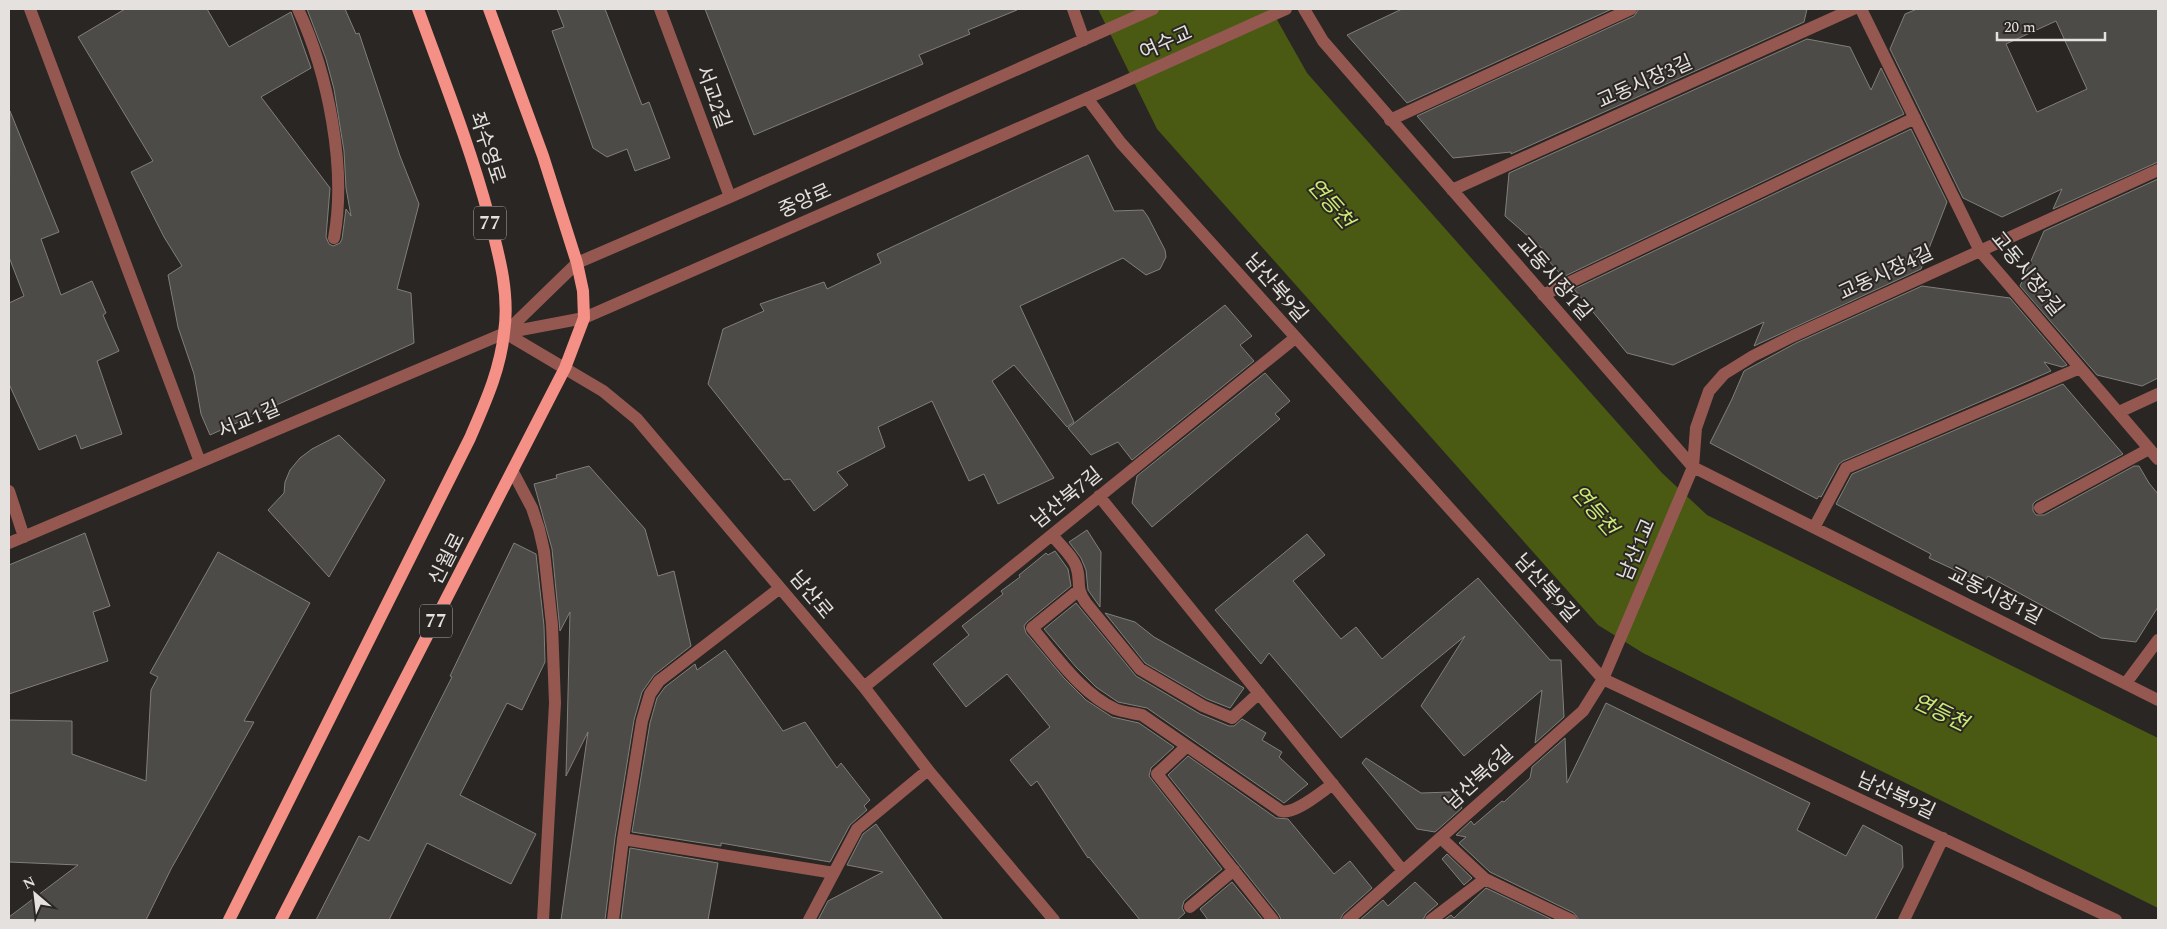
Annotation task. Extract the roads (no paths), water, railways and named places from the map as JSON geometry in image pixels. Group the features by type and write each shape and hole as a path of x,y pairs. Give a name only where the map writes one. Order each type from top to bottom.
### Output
{"main road":[{"name":"좌수영로","path":"418,9 457,116 480,186 498,250 505,291 505,332"},
{"name":"77","path":"489,9 543,156 577,263 584,291 584,318"},
{"name":"신월로","path":"281,920 513,472 565,368 584,318"},
{"name":"신월로","path":"229,920 470,438 494,384 505,332"}],"street":[{"path":"30,9 200,462"},
{"path":"298,9 310,35 322,77 334,138 338,195 334,238"},
{"name":"서교2길","path":"660,9 730,197"},
{"path":"1073,9 1084,40"},
{"name":"여수교","path":"577,263 1153,9"},
{"name":"여수교","path":"1115,86 1286,9"},
{"name":"교동시장1길","path":"1304,9 1322,41 1693,467 2158,700"},
{"path":"1390,120 1631,9"},
{"name":"교동시장3길","path":"1452,190 1854,9"},
{"name":"교동시장2길","path":"1861,9 1980,251 2158,460"},
{"name":"중앙로","path":"505,332 584,318 1115,86"},
{"name":"남산북9길","path":"1087,98 1121,143 1603,678 2116,920"},
{"path":"1544,295 1915,118"},
{"name":"교동시장4길","path":"1693,467 1696,428 1704,399 1714,382 1724,374 1753,356 1785,340 2158,170"},
{"path":"505,332 577,263"},
{"name":"서교1길","path":"9,543 505,332"},
{"name":"남산로","path":"505,332 603,390 637,419 864,687 928,770 1054,920"},
{"name":"남산북7길","path":"864,687 1295,338"},
{"path":"1814,526 1846,468 2080,368"},
{"path":"2119,412 2158,394"},
{"path":"2040,508 2149,449"},
{"name":"남산1교","path":"1616,648 1693,467"},
{"path":"513,472 532,508 539,529 544,551 552,625 555,703 543,920"},
{"path":"9,491 24,537"},
{"path":"1099,496 1403,871"},
{"path":"1052,535 1076,566 1079,590 1086,604 1140,669 1203,706 1232,718 1259,693"},
{"path":"613,920 638,737 650,694 660,681 780,588"},
{"path":"1079,590 1032,628 1069,672 1100,700 1116,709 1142,715 1276,807 1287,812 1294,810 1333,784"},
{"path":"2126,683 2158,640"},
{"name":"남산북6길","path":"1348,920 1583,711 1603,678 1616,648"},
{"path":"1188,746 1157,774 1273,920"},
{"path":"809,920 857,829 928,770"},
{"path":"1441,838 1485,879 1571,920"},
{"path":"1904,920 1942,838"},
{"path":"623,839 834,873"},
{"path":"1190,907 1234,870"},
{"path":"1431,920 1485,879"}],"water":[{"name":"연등천","path":"1098,9 1271,9 1307,73 1662,473 1707,515 2158,738 2158,908 1643,653 1598,625 1157,129"}]}
